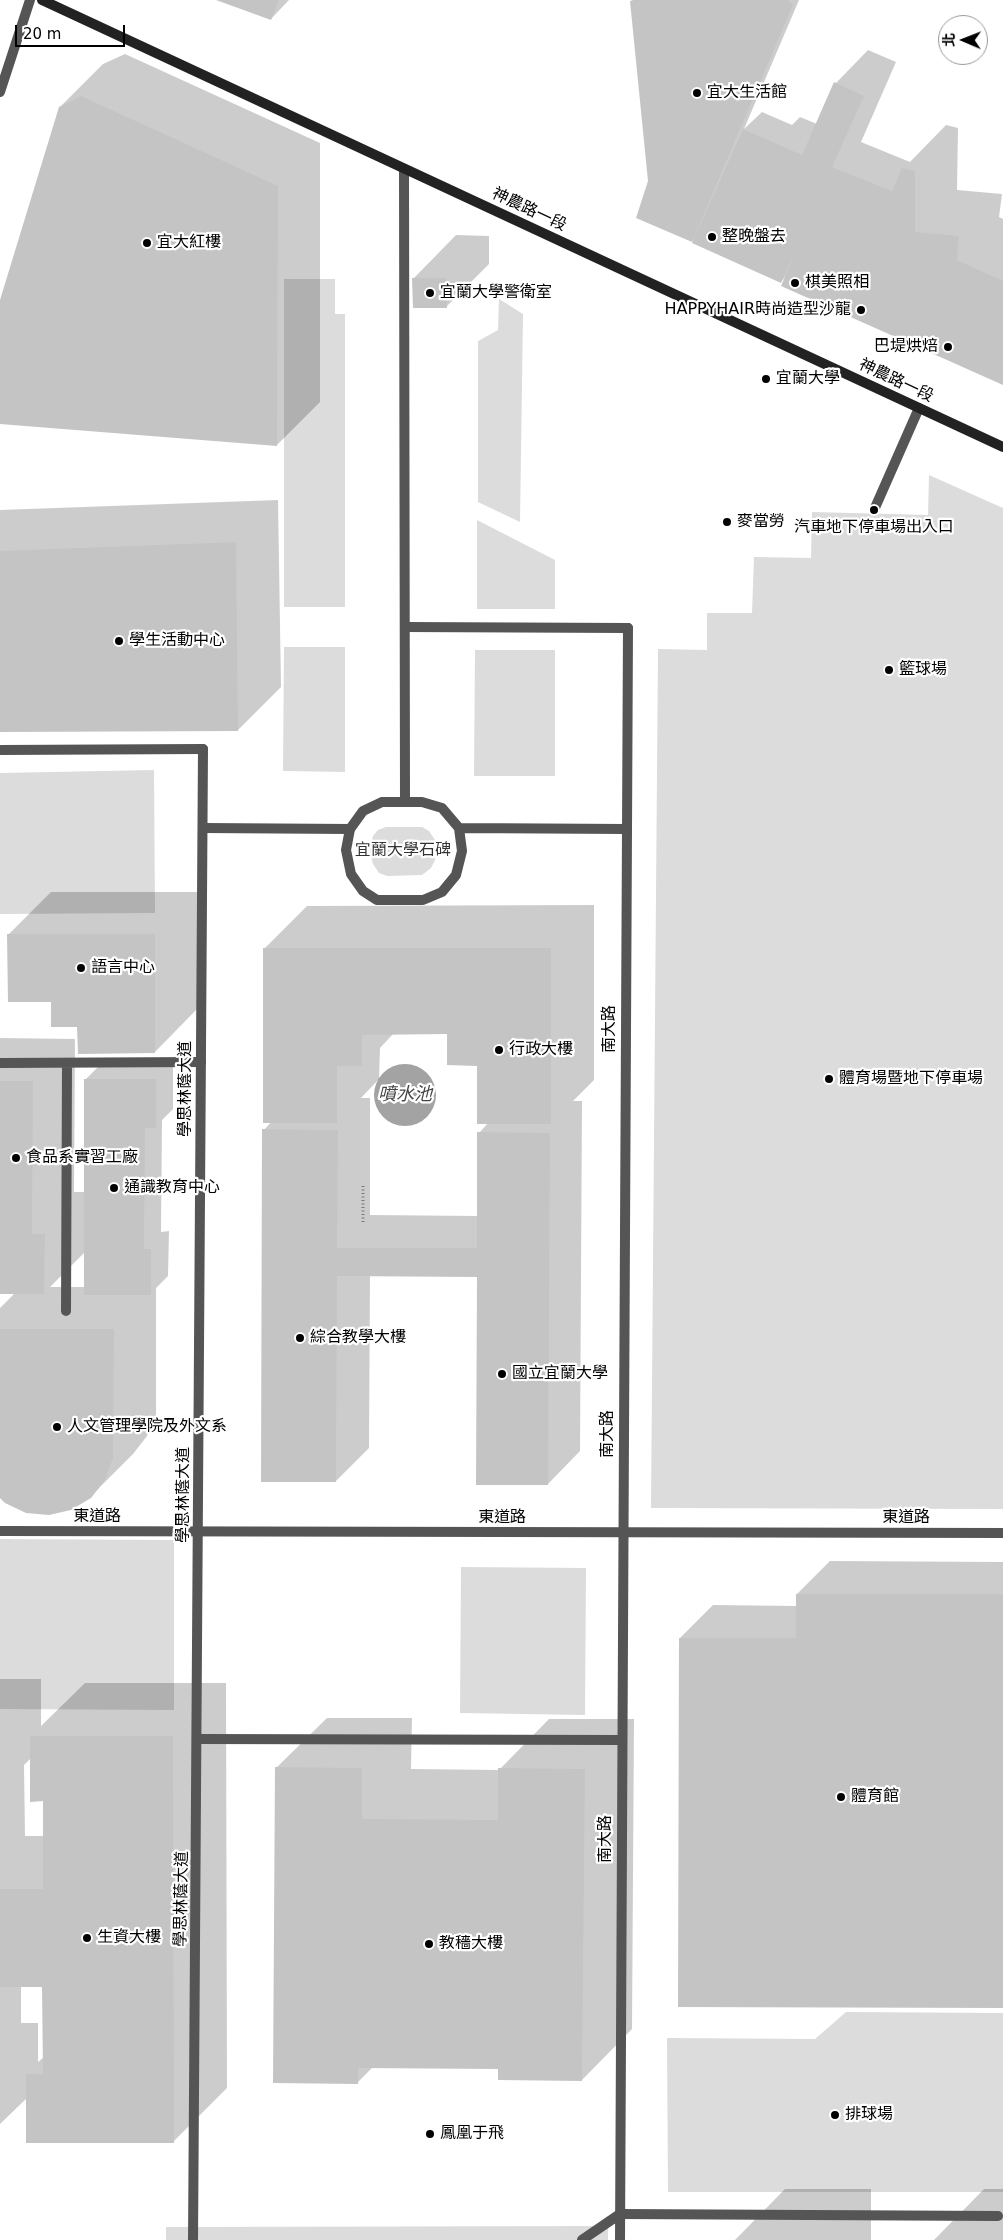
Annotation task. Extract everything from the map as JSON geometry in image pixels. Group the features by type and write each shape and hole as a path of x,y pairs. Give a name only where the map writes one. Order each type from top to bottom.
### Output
{"street":[{"path":"0,92 30,0"},
{"name":"神農路一段","path":"42,0 1003,447"},
{"path":"404,169 405,802"},
{"path":"874,510 919,408"},
{"name":"南大路","path":"405,627 628,628 620,2240"},
{"name":"學思林蔭大道","path":"0,750 203,749 198,1739 193,2240"},
{"path":"382,802 422,802 442,808 459,828 462,851 456,874 442,892 423,900 377,900 363,891 351,874 346,850 350,829 363,811 382,802"},
{"path":"203,828 350,829"},
{"path":"459,828 626,829"},
{"path":"0,1063 201,1062"},
{"path":"66,1311 67,1063"},
{"name":"東道路","path":"0,1531 1003,1533"},
{"path":"198,1739 622,1740"},
{"path":"582,2240 620,2214 998,2216"}],"path":[{"path":"363,1186 363,1222"}],"green space":[{"path":"284,279 335,279 335,314 345,314 345,607 284,607"},
{"path":"499,299 523,314 520,522 478,502 478,341 498,330"},
{"name":"體育場暨地下停車場","path":"929,475 1003,508 1003,1509 651,1508 658,649 707,650 707,613 752,613 754,557 811,558 812,512 928,515"},
{"path":"477,520 555,560 555,609 477,609"},
{"path":"284,647 345,647 345,772 283,771"},
{"path":"475,650 555,650 555,776 474,776"},
{"path":"154,770 155,913 0,914 0,773"},
{"name":"宜蘭大學石碑","path":"386,827 422,827 429,831 435,840 436,850 435,860 431,868 422,875 387,876 379,873 373,864 370,853 371,845 373,836 378,830"},
{"path":"0,1539 174,1540 174,1710 0,1709"},
{"path":"461,1567 586,1568 585,1715 460,1713"},
{"name":"排球場","path":"846,2012 1003,2013 1003,2192 668,2192 667,2038 815,2039"},
{"path":"608,2226 608,2240 166,2240 166,2227"}],"water":[{"name":"噴水池","path":"405,1064 422,1069 427,1073 431,1078 436,1095 431,1112 427,1117 422,1121 405,1126 388,1121 383,1117 379,1112 374,1095 379,1078 383,1073 388,1069"}],"building":[{"path":"216,0 279,0 271,20"},
{"name":"宜大生活館","path":"788,0 793,5 692,242 636,218 648,181 630,1"},
{"path":"834,82 864,96 832,167 892,191 902,168 915,171 915,232 959,236 957,260 1003,281 1003,385 781,286 799,244 781,283 692,243 743,129 802,155"},
{"name":"宜大紅樓","path":"81,96 278,186 277,446 0,424 0,300 59,107"},
{"name":"宜蘭大學警衛室","path":"412,278 446,278 447,308 413,308"},
{"name":"學生活動中心","path":"236,542 238,731 0,732 0,551"},
{"name":"語言中心","path":"7,934 155,934 155,1053 78,1054 77,1027 51,1027 51,1002 8,1002"},
{"name":"行政大樓","path":"263,948 551,948 551,1124 477,1124 477,1066 447,1065 447,1034 362,1035 362,1066 337,1066 337,1123 263,1123"},
{"name":"通識教育中心","path":"84,1079 156,1079 156,1128 145,1128 144,1249 151,1249 151,1295 84,1295"},
{"name":"食品系實習工廠","path":"0,1081 33,1081 32,1234 45,1234 44,1294 0,1294"},
{"name":"綜合教學大樓","path":"262,1129 338,1130 337,1248 477,1248 477,1132 550,1133 548,1485 476,1485 477,1277 337,1276 336,1482 261,1482"},
{"name":"人文管理學院及外文系","path":"0,1329 114,1329 113,1458 105,1480 91,1498 71,1510 49,1515 26,1513 5,1503 0,1498"},
{"name":"體育館","path":"796,1594 1003,1594 1003,2008 678,2007 679,1638 796,1638"},
{"name":"生資大樓","path":"30,1736 173,1736 174,2143 26,2143 26,2074 43,2074 42,1987 0,1987 0,1889 43,1889 43,1801 30,1802"},
{"name":"教穡大樓","path":"275,1767 362,1768 362,1819 498,1820 498,1768 585,1769 582,2081 498,2080 498,2069 358,2068 358,2084 273,2083"}],"place":[{"name":"宜大生活館","path":"697,93"},
{"name":"整晚盤去","path":"712,237"},
{"name":"宜大紅樓","path":"147,243"},
{"name":"棋美照相","path":"795,283"},
{"name":"宜蘭大學警衛室","path":"430,293"},
{"name":"HAPPYHAIR時尚造型沙龍","path":"861,310"},
{"name":"巴堤烘焙","path":"948,347"},
{"name":"宜蘭大學","path":"766,379"},
{"name":"汽車地下停車場出入口","path":"874,510"},
{"name":"麥當勞","path":"727,522"},
{"name":"學生活動中心","path":"119,641"},
{"name":"籃球場","path":"889,670"},
{"name":"語言中心","path":"81,968"},
{"name":"行政大樓","path":"499,1050"},
{"name":"體育場暨地下停車場","path":"829,1079"},
{"name":"食品系實習工廠","path":"16,1158"},
{"name":"通識教育中心","path":"114,1188"},
{"name":"綜合教學大樓","path":"300,1338"},
{"name":"國立宜蘭大學","path":"502,1374"},
{"name":"人文管理學院及外文系","path":"57,1427"},
{"name":"體育館","path":"841,1797"},
{"name":"生資大樓","path":"87,1938"},
{"name":"教穡大樓","path":"429,1944"},
{"name":"排球場","path":"835,2115"},
{"name":"鳳凰于飛","path":"430,2134"}]}
